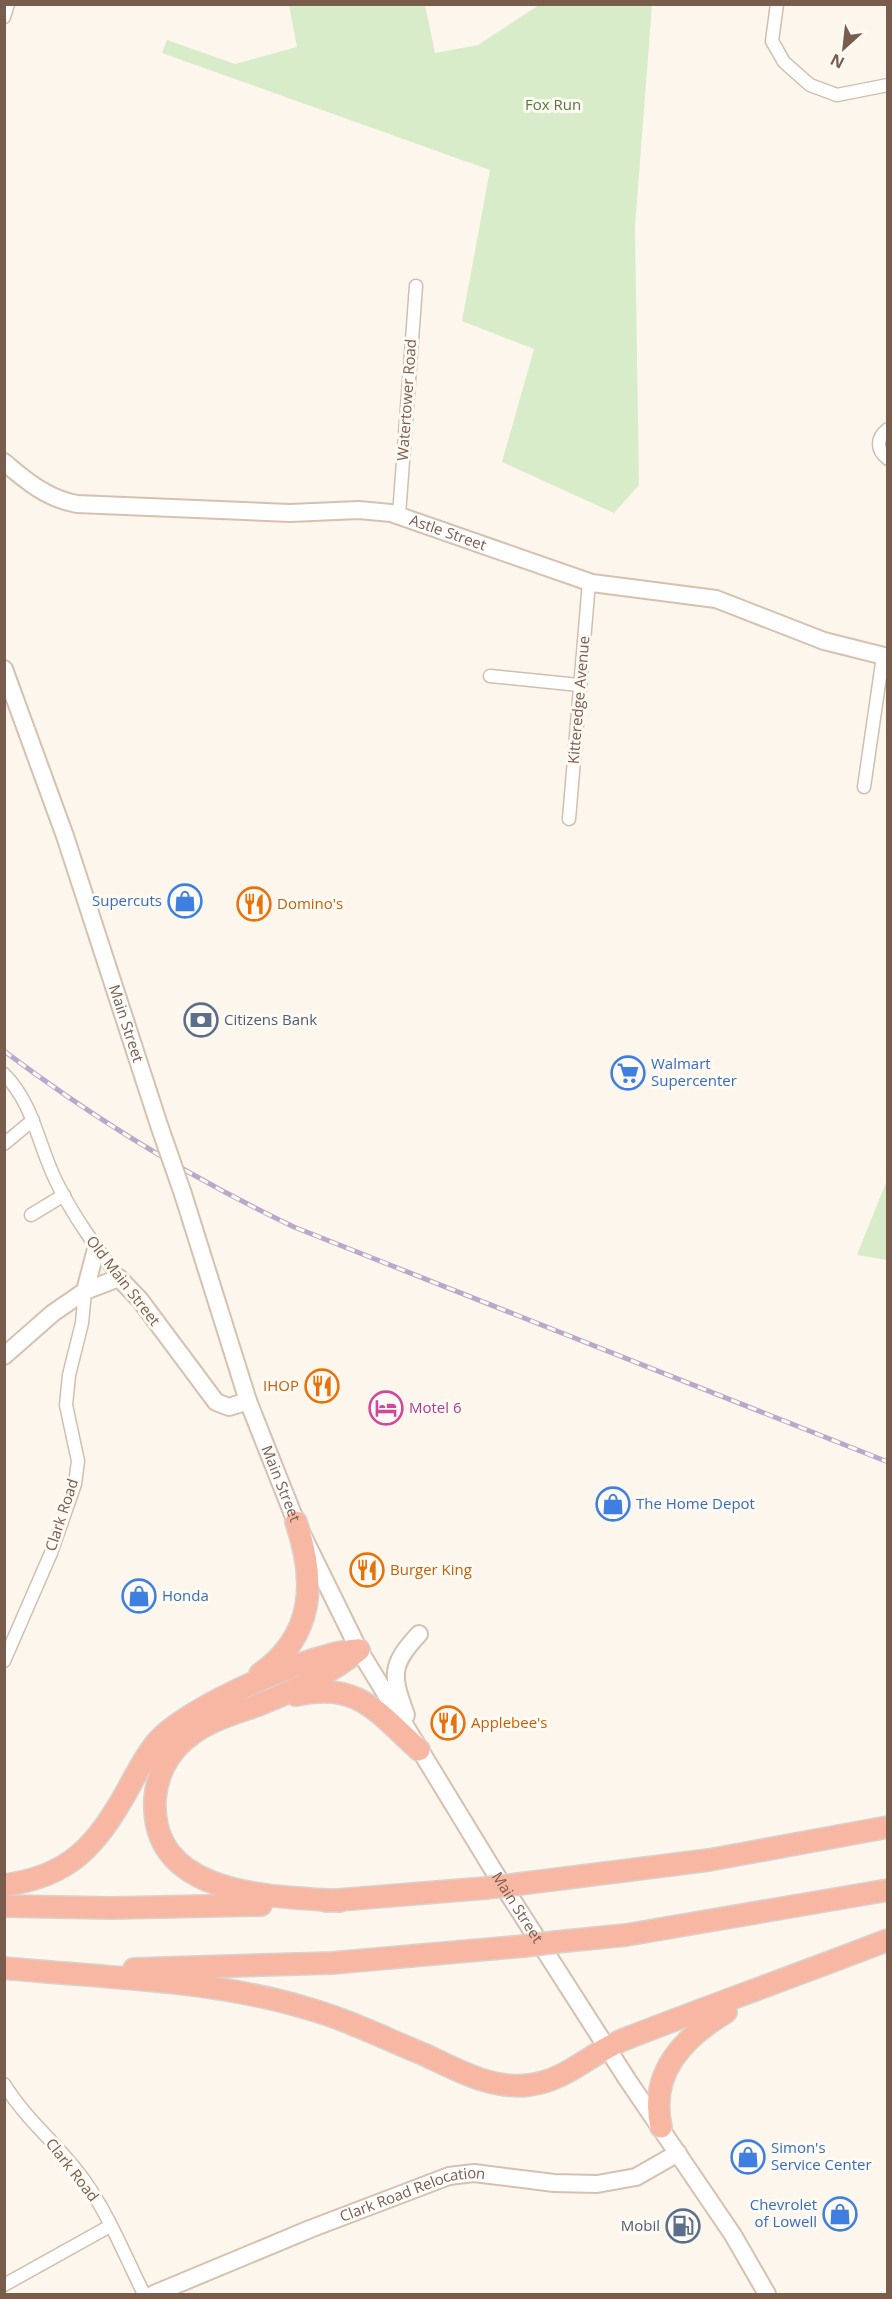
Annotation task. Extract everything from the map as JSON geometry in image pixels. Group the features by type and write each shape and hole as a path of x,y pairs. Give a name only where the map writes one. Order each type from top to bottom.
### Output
{"highway":[{"path":"4,1885 49,1875 80,1856 107,1827 159,1739 180,1721 238,1689 281,1658 294,1642 302,1626 306,1575 302,1541 296,1522"},
{"path":"238,1689 319,1657 359,1650"},
{"path":"340,1901 262,1895 216,1885 181,1864 170,1850 161,1832 156,1812 156,1787 162,1769 173,1752 199,1729 266,1702 330,1671 359,1650"},
{"path":"266,1702 314,1691 337,1690 368,1704 419,1750"},
{"path":"4,1906 196,1907 340,1901 486,1888 709,1860 888,1827"},
{"path":"4,1968 115,1969 256,1966 409,1957 626,1935 888,1890"},
{"path":"4,1968 169,1983 275,2000 352,2024 481,2080 504,2086 544,2082 568,2072 607,2048 888,1940"},
{"path":"661,2127 659,2092 666,2068 676,2051 713,2020 768,1987"}],"main road":[{"name":"Astle Street","path":"4,462 39,489 77,504 290,513 359,510 399,515 538,566 589,582 619,588 716,598 797,632 842,647 885,656"},
{"name":"Main Street","path":"4,669 69,846 248,1401 296,1522 359,1650 419,1750 607,2048 722,2220 767,2295"},
{"path":"84,1292 96,1249"},
{"name":"Old Main Street","path":"119,1278 140,1300 216,1402 229,1407 248,1401"},
{"path":"4,1356 53,1313 84,1292 119,1278"},
{"path":"419,1634 402,1653 394,1673 396,1689 419,1750"},
{"name":"Clark Road Relocation","path":"154,2295 328,2222 448,2176 474,2173 554,2183 597,2184 636,2177 678,2153"}],"street":[{"path":"4,17 8,4"},
{"path":"777,4 772,41 784,62 810,85 837,95 888,85"},
{"name":"Watertower Road","path":"399,515 416,286"},
{"path":"888,429 881,435 878,445 882,454 888,459"},
{"name":"Kitteredge Avenue","path":"569,819 589,582"},
{"path":"864,787 885,656"},
{"path":"490,676 579,685"},
{"name":"Old Main Street","path":"4,1074 27,1104 40,1144 64,1195 96,1249 119,1278"},
{"path":"4,1144 33,1120"},
{"path":"31,1215 64,1195"},
{"name":"Clark Road","path":"4,1660 51,1553 75,1484 78,1461 66,1406 69,1375 82,1323 84,1292"},
{"name":"Clark Road","path":"4,2084 83,2179 110,2226 144,2295"},
{"path":"4,2285 110,2226"}],"green space":[{"name":"Fox Run","path":"289,5 425,5 435,53 478,45 539,5 652,5 635,227 639,485 614,513 502,462 534,349 462,321 490,170 162,53 167,40 235,64 297,47"},
{"path":"887,1180 887,1260 857,1255"}],"railway":[{"path":"4,1051 74,1101 181,1168 294,1227 888,1462"}],"place":[{"name":"Supercuts","path":"185,901"},
{"name":"Domino's","path":"254,904"},
{"name":"Citizens Bank","path":"201,1020"},
{"name":"Walmart Supercenter","path":"628,1073"},
{"name":"IHOP","path":"322,1386"},
{"name":"Motel 6","path":"386,1408"},
{"name":"The Home Depot","path":"613,1504"},
{"name":"Burger King","path":"367,1570"},
{"name":"Honda","path":"139,1596"},
{"name":"Applebee's","path":"448,1723"},
{"name":"Simon's Service Center","path":"748,2157"},
{"name":"Chevrolet of Lowell","path":"840,2214"},
{"name":"Mobil","path":"683,2226"}]}
